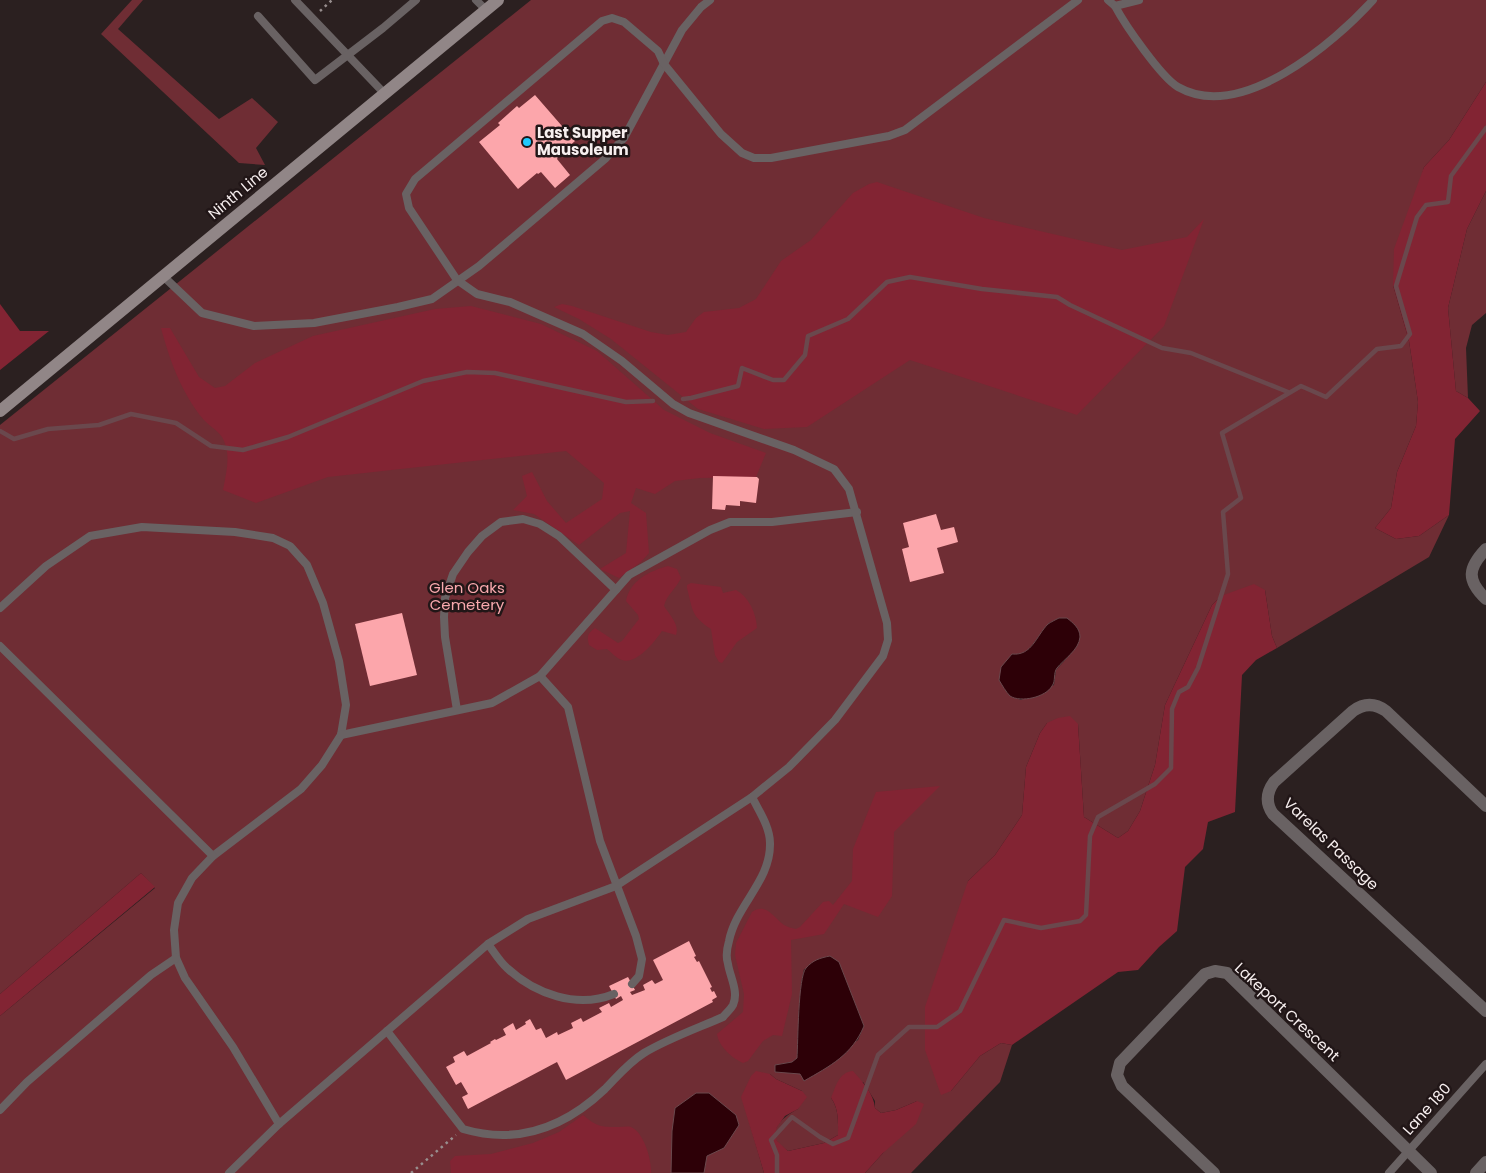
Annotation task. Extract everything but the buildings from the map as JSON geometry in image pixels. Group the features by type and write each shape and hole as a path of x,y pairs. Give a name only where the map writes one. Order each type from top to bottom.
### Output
{"main road":[{"name":"Ninth Line","path":"0,411 498,0"}],"street":[{"path":"1486,549 1474,564 1471,577 1475,588 1486,599"},
{"name":"Varelas Passage","path":"1486,806 1386,711 1371,705 1359,707 1274,782 1267,798 1273,814 1486,1011"},
{"name":"Lakeport Crescent","path":"1214,1173 1122,1086 1117,1075 1120,1063 1205,974 1215,971 1227,973 1432,1173"},
{"path":"1476,1173 1486,1162"}],"lane":[{"path":"295,0 384,94"},
{"path":"258,16 315,80 384,28 416,0"},
{"path":"476,0 486,10"},
{"path":"163,276 202,312 254,326 314,323 398,308 432,299 479,266 605,159 624,138 682,30 701,7 710,0"},
{"path":"229,1173 279,1124 488,944 528,919 616,886 752,797 789,767 835,720 882,656 888,640 887,623 857,512 849,489 834,469 794,450 689,413 673,404 622,361 583,334 510,302 477,294 457,280 409,208 406,194 415,179 602,21 612,18 624,22 658,51 664,63 721,134 742,153 754,158 771,158 889,136 905,130 1078,0"},
{"path":"1108,0 1115,6 1124,22 1167,78 1177,86 1192,93 1221,95 1252,89 1282,74 1318,51 1348,26 1373,0"},
{"path":"1115,6 1139,0"},
{"path":"341,736 492,703 540,676 629,575 710,530 730,522 772,522 857,512"},
{"path":"457,710 445,637 445,598 454,574 468,552 482,536 501,522 523,519 540,524 559,536 616,590"},
{"path":"0,608 46,566 90,536 142,527 235,532 272,538 290,546 307,565 323,603 339,661 346,705 341,736 322,765 301,789 213,856 192,878 178,903 174,930 176,958 185,978 233,1047 279,1124"},
{"path":"0,646 213,856"},
{"path":"540,676 568,707 600,841 636,936 642,959 639,976 632,984"},
{"path":"387,1031 462,1129 481,1134 503,1136 534,1132 563,1120 585,1106 624,1069 643,1054 723,1016 733,1006 735,991 727,962 728,940 738,915 762,879 768,860 770,842 765,824 752,797"},
{"path":"488,944 505,967 525,984 546,993 568,999 592,1000 614,994"},
{"path":"0,1110 42,1070 151,975 176,958"},
{"name":"Lane 180","path":"1389,1173 1486,1064"}],"path":[{"path":"312,18 332,0"},
{"path":"411,1173 462,1129"}],"green space":[{"path":"132,0 143,0 118,29 219,119 252,98 278,122 256,148 265,165 239,163 101,34"},
{"name":"Glen Oaks Cemetery","path":"531,0 1486,0 1486,82 1449,140 1424,167 1393,285 1409,341 1418,402 1416,426 1397,472 1391,508 1375,528 1396,539 1419,536 1449,515 1429,557 1277,648 1272,636 1265,590 1221,596 1212,605 1165,705 1155,765 1140,811 1128,831 1118,838 1084,817 1078,724 1047,723 1040,733 1026,767 1022,815 995,855 968,881 951,1091 980,1056 1001,1043 1012,1045 1000,1082 911,1173 865,1173 883,1153 917,1101 896,1110 881,1113 875,1108 875,1101 863,1082 831,1098 837,1111 838,1135 824,1143 788,1151 776,1140 776,1130 785,1117 798,1109 802,1091 776,1079 770,1074 742,1097 764,1173 0,1173 0,1016 155,888 141,873 0,994 0,425","holes":["1059,618 1067,618 1068,657 1056,670 1054,685 1021,700 1010,696 999,680 1012,654 1020,655 1029,649 1049,623","839,963 864,1026 858,1040 804,1080 800,1074 775,1065 792,1062 797,1058 801,983 804,969"]},
{"path":"1486,191 1486,313 1472,325 1466,348 1468,398 1456,391 1448,308 1467,229"}],"shaded area":[{"path":"1486,82 1486,191 1467,229 1448,308 1456,391 1468,398 1480,411 1455,439 1449,515 1419,536 1396,539 1375,528 1391,508 1397,472 1416,426 1418,402 1409,341 1393,285 1394,249 1424,167 1449,140"},
{"path":"877,182 984,218 1122,250 1187,237 1204,219 1164,326 1077,415 910,360 807,427 764,429 698,409 611,339 579,319 554,307 562,304 572,306 651,332 668,335 686,332 696,318 704,312 739,308 756,299 781,261 811,240 853,193 869,184"},
{"path":"0,304 20,331 49,331 0,370"},
{"path":"471,306 541,324 597,351 664,410 710,433 766,453 756,477 700,478 675,481 655,494 636,488 631,503 646,513 649,553 641,562 619,578 600,569 626,553 630,511 620,513 579,545 534,514 513,510 527,496 522,476 532,472 547,501 566,523 602,499 604,483 566,451 328,477 256,503 223,490 228,459 224,441 218,432 203,419 188,398 172,364 161,328 170,328 199,377 215,388 225,386 255,363 313,336 435,309"},
{"path":"668,566 677,569 681,578 667,598 664,606 677,627 676,635 662,631 645,651 628,661 618,658 607,649 597,650 589,645 588,635 595,628 618,643 622,641 639,619 638,615 626,601 632,587 648,574"},
{"path":"691,583 721,587 723,593 736,590 745,597 753,611 757,628 737,642 722,663 719,662 715,655 711,629 696,616 692,608 687,588 687,585"},
{"path":"1254,584 1265,590 1272,636 1277,648 1256,660 1242,675 1235,812 1208,822 1203,849 1185,867 1177,931 1138,970 1118,972 1012,1045 1001,1043 980,1056 951,1091 941,1095 925,1050 925,1007 968,881 995,855 1022,815 1026,767 1040,733 1047,723 1058,718 1070,716 1078,724 1084,817 1118,838 1128,831 1140,811 1155,765 1165,705 1212,605 1221,596"},
{"path":"1059,618 1067,618 1072,622 1077,628 1080,637 1077,646 1056,670 1052,686 1049,690 1033,698 1020,699 1010,696 999,680 1001,667 1012,654 1019,654 1029,649 1048,624"},
{"path":"940,786 894,832 892,896 878,917 844,904 824,934 791,940 792,994 782,1036 773,1035 763,1041 748,1061 743,1063 730,1055 723,1048 717,1034 743,1012 744,994 735,955 736,943 752,912 757,909 765,910 784,925 796,929 823,902 829,901 833,905 852,881 853,849 876,792"},
{"path":"141,873 155,887 0,1016 0,994"},
{"path":"830,956 839,962 864,1026 847,1052 831,1065 804,1081 800,1074 775,1072 775,1065 792,1062 797,1058 803,974 811,963"},
{"path":"756,1071 770,1074 776,1079 802,1091 807,1097 798,1109 785,1116 777,1127 775,1134 777,1141 788,1151 824,1143 838,1135 837,1111 831,1098 839,1080 848,1072 853,1071 864,1083 875,1108 881,1113 896,1110 917,1101 924,1104 916,1124 883,1153 865,1173 764,1173 741,1097 751,1076"},
{"path":"696,1093 709,1093 736,1115 739,1125 724,1148 707,1156 704,1173 671,1173 672,1131 675,1108"},
{"path":"583,1115 600,1126 630,1127 636,1130 646,1147 651,1173 451,1173 450,1161 455,1156 491,1154 533,1143 559,1132"}],"waterway":[{"path":"777,1173 777,1155 771,1140 792,1117 833,1144 848,1138 878,1055 909,1027 937,1027 960,1011 1004,920 1041,928 1080,921 1086,915 1090,836 1098,817 1155,784 1171,768 1172,709 1179,692 1188,687 1198,668 1228,574 1223,512 1241,498 1222,433 1301,386 1326,397 1377,349 1401,346 1410,334 1396,286 1417,217 1426,205 1448,202 1451,176 1486,128"},
{"path":"683,399 738,386 742,368 773,380 784,380 805,355 808,336 848,319 887,282 910,277 982,289 1057,297 1070,305 1162,348 1191,353 1288,392"},
{"path":"0,431 14,439 48,429 99,425 131,414 176,423 211,446 243,450 288,437 423,381 467,372 495,373 626,402 653,401"}],"place":[{"name":"Last Supper Mausoleum","path":"527,142"}]}
